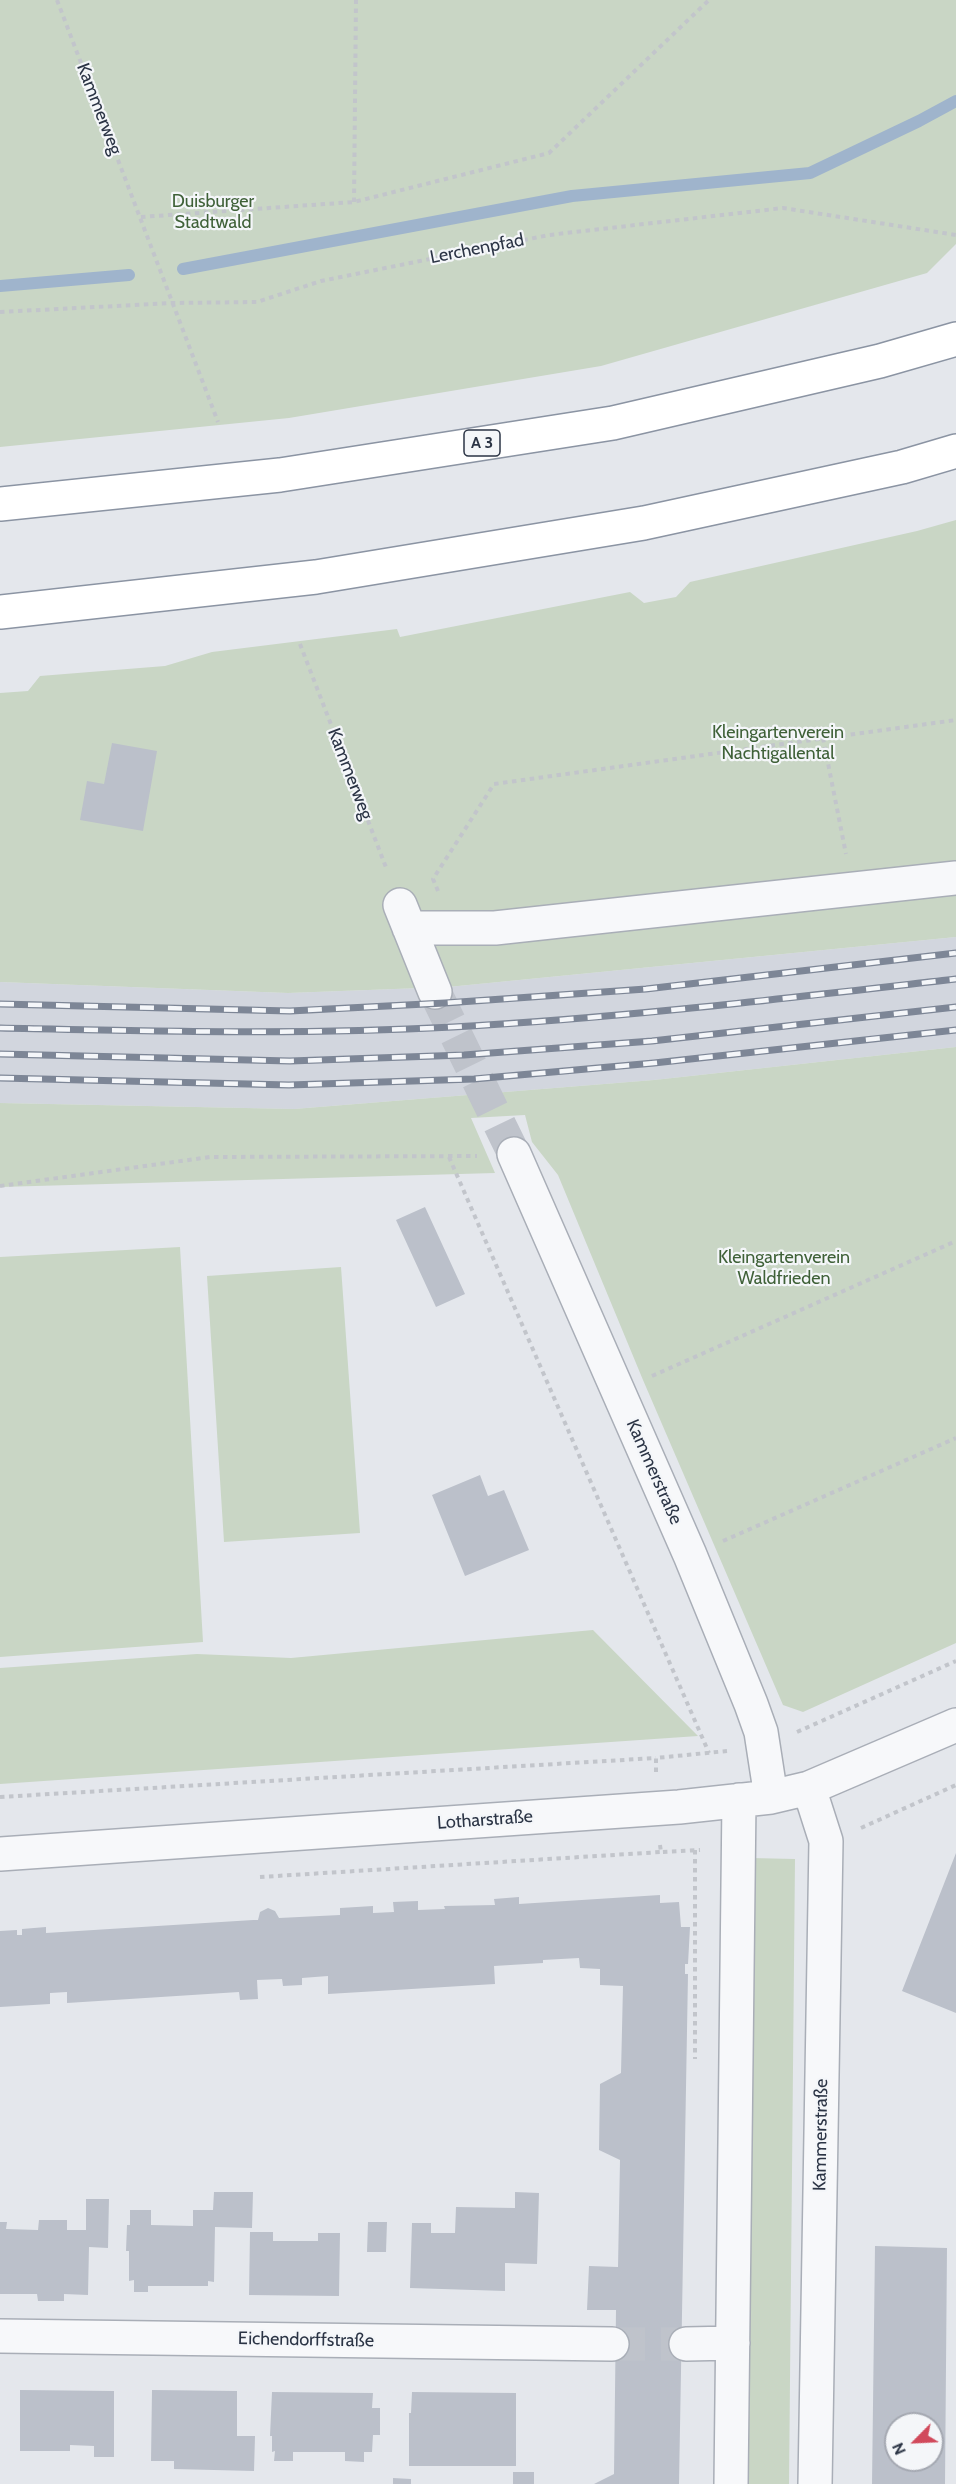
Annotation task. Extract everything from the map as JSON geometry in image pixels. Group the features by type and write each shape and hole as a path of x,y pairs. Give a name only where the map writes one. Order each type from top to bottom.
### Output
{"highway":[{"name":"A 3","path":"0,504 280,475 613,423 880,361 956,339"},
{"path":"0,612 316,577 644,523 902,467 956,451"}],"street":[{"path":"435,992 404,916 495,928 956,878"},
{"name":"Kammerstraße","path":"514,1154 690,1555 751,1704 764,1747 771,1797"},
{"name":"Lotharstraße","path":"0,1854 679,1807 771,1797 809,1788 956,1725"},
{"name":"Kammerstraße","path":"809,1788 826,1841 815,2484"},
{"path":"731,2484 739,1800"},
{"name":"Eichendorffstraße","path":"0,2336 612,2344"},
{"path":"686,2344 733,2343"}],"path":[{"name":"Kammerweg","path":"57,0 173,303"},
{"path":"354,202 356,0"},
{"path":"141,217 354,202 549,153 708,0"},
{"name":"Lerchenpfad","path":"0,312 173,303 257,302 321,281 549,235 783,208 956,235"},
{"path":"173,303 219,422"},
{"name":"Kammerweg","path":"300,644 404,916"},
{"path":"433,879 494,784 956,720"},
{"path":"823,738 853,890"},
{"path":"0,1186 210,1157 449,1157 514,1154"},
{"path":"449,1157 709,1753"},
{"path":"619,1391 956,1241"},
{"path":"690,1555 956,1438"},
{"path":"764,1747 956,1661"},
{"path":"0,1797 656,1758"},
{"path":"260,1877 661,1852"}],"shaded area":[{"path":"956,937 956,1047 654,1080 294,1109 0,1103 0,982 288,993 448,987"}],"green space":[{"name":"Duisburger Stadtwald","path":"0,0 956,0 956,244 927,273 601,366 289,418 0,447"},
{"name":"Kleingartenverein Nachtigallental","path":"956,520 956,937 448,987 288,993 0,982 0,693 28,691 40,676 165,666 212,652 397,629 400,637 630,592 644,603 676,597 690,582 917,531"},
{"name":"Kleingartenverein Waldfrieden","path":"956,1047 956,1643 803,1712 783,1705 643,1380 558,1175 532,1142 525,1115 471,1118 495,1173 0,1187 0,1103 294,1109 654,1080"},
{"path":"180,1247 203,1642 0,1657 0,1257"},
{"path":"341,1267 360,1533 224,1542 207,1276"},
{"path":"593,1630 698,1736 0,1784 0,1668 197,1654 291,1658"},
{"path":"751,1858 795,1859 789,2484 745,2484"}],"building":[{"path":"112,743 157,751 143,831 80,820 87,781 104,784"},
{"path":"425,1207 465,1294 436,1307 396,1220"},
{"path":"480,1475 488,1496 504,1490 529,1550 465,1576 432,1495"},
{"path":"956,1853 956,2013 902,1991"},
{"path":"660,1895 660,1903 679,1902 681,1927 690,1927 688,1964 685,1964 685,1974 688,1974 679,2484 594,2484 614,2474 616,2310 587,2310 589,2266 618,2267 620,2160 599,2150 600,2084 621,2073 623,1986 600,1985 600,1969 580,1968 579,1958 543,1960 543,1963 494,1966 495,1984 328,1994 328,1976 302,1978 302,1985 283,1986 282,1979 257,1980 258,1999 240,2000 239,1992 67,2003 67,1992 50,1993 50,2004 0,2007 0,1931 17,1930 17,1935 22,1935 22,1929 46,1927 46,1933 258,1920 260,1912 268,1908 275,1911 279,1918 340,1915 340,1908 373,1906 373,1913 394,1912 393,1902 418,1901 418,1910 445,1909 444,1906 495,1905 494,1899 519,1897 519,1904"},
{"path":"214,2192 253,2192 252,2228 215,2227 214,2282 208,2281 208,2286 148,2286 148,2292 134,2292 134,2280 129,2281 129,2251 126,2251 130,2210 151,2210 151,2225 193,2226 193,2210 213,2210"},
{"path":"515,2192 539,2193 537,2264 505,2263 505,2291 410,2288 412,2223 431,2223 431,2233 455,2233 456,2207 515,2208"},
{"path":"86,2199 109,2199 108,2248 89,2247 88,2295 64,2294 64,2301 38,2301 37,2294 0,2294 0,2222 7,2222 6,2229 38,2230 39,2220 67,2220 67,2230 86,2230"},
{"path":"368,2222 387,2222 386,2252 367,2252"},
{"path":"250,2232 273,2232 273,2241 318,2241 318,2233 340,2233 339,2296 249,2295"},
{"path":"875,2246 947,2248 945,2484 872,2484"},
{"path":"20,2390 114,2391 114,2457 94,2457 94,2446 70,2445 70,2451 20,2451"},
{"path":"152,2390 237,2391 237,2436 255,2436 254,2471 174,2469 174,2461 151,2461"},
{"path":"272,2392 373,2393 372,2408 380,2408 380,2435 373,2435 372,2452 364,2452 364,2462 345,2461 345,2452 293,2452 293,2461 274,2461 275,2451 272,2452 272,2436 270,2436"},
{"path":"412,2392 516,2393 516,2466 409,2466 409,2413 411,2413"},
{"path":"513,2472 534,2472 534,2484 513,2484"},
{"path":"393,2478 411,2479 411,2484 393,2484"}],"waterway":[{"path":"183,269 572,196 810,173 956,101"},
{"path":"0,286 129,275"}],"tunnel":[{"path":"435,992 514,1154"},
{"path":"612,2344 686,2344"}],"railway":[{"path":"0,1004 290,1011 445,1003 646,989 956,953"},
{"path":"0,1028 283,1032 453,1027 642,1013 956,979"},
{"path":"0,1054 290,1061 464,1055 652,1041 956,1007"},
{"path":"0,1078 289,1085 474,1079 654,1063 956,1030"}]}
